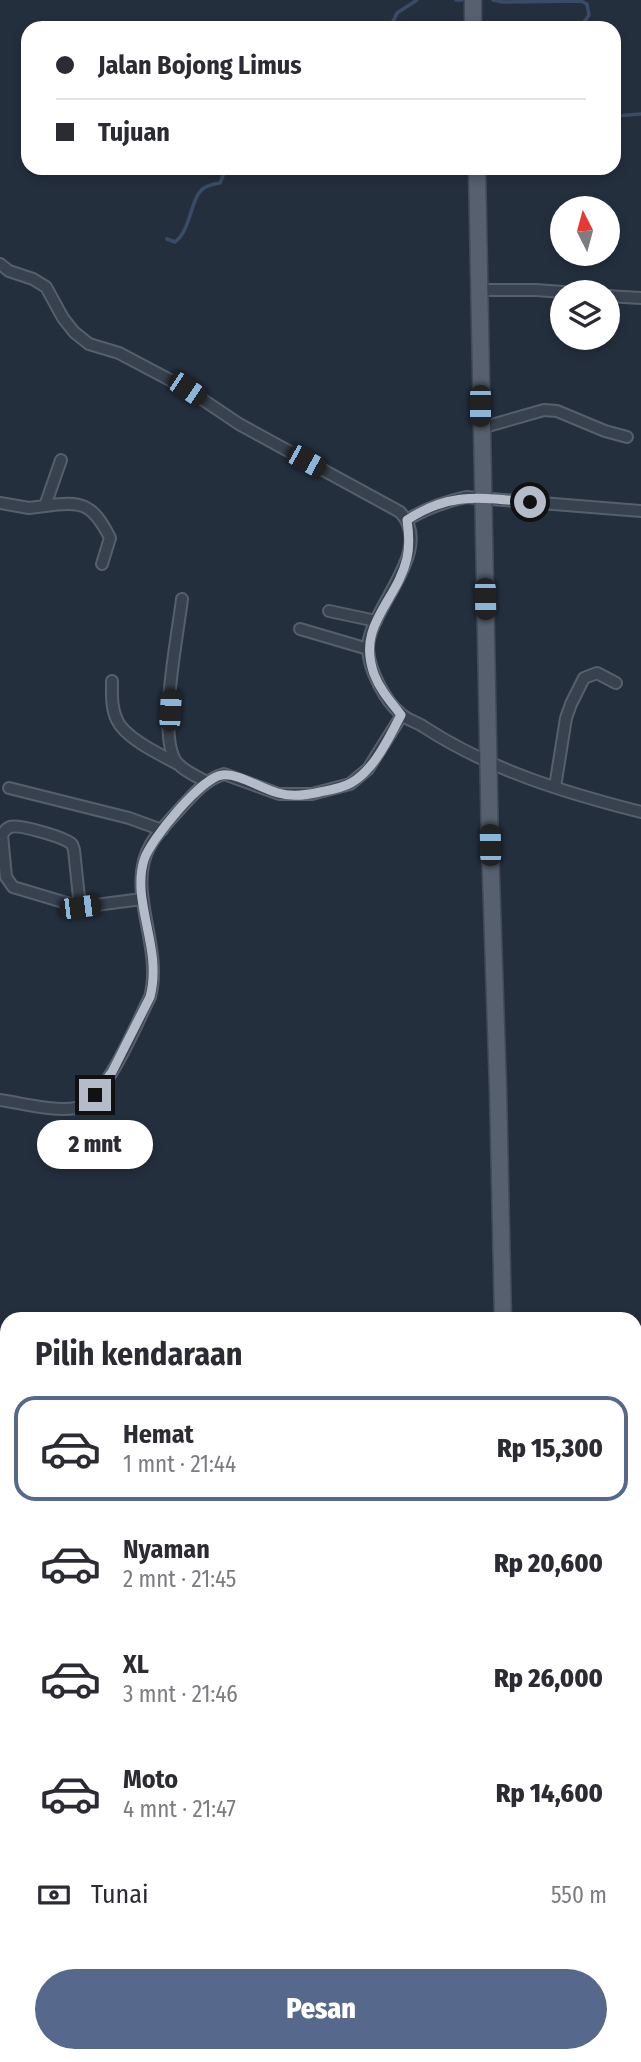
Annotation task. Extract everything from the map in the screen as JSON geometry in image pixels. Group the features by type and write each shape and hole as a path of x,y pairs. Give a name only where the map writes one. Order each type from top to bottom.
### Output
{"main road":[{"path":"473,0 473,21"},
{"path":"477,175 482,498 503,1312"}],"street":[{"path":"3,271 33,279 46,287 62,318 89,344 119,353 187,389 239,424 400,512 407,520 410,536 407,559 371,630 368,649 374,674 383,692 401,715 488,762 581,797 641,812"},
{"path":"479,290 550,291"},
{"path":"620,297 641,298"},
{"path":"481,428 544,411 556,411 627,437"},
{"path":"46,506 61,460"},
{"path":"407,520 442,502 466,497 641,512"},
{"path":"0,503 29,508 70,502 86,507 101,520 110,538 102,564"},
{"path":"176,763 169,728 172,660 182,599"},
{"path":"328,611 376,621"},
{"path":"300,629 368,649"},
{"path":"555,787 566,718 584,678 597,673 616,683"},
{"path":"112,681 112,703 121,727 206,782"},
{"path":"0,1100 74,1108 87,1103 112,1072 150,997 153,985 152,942 142,899 141,874 144,858 162,830 206,782 224,774 279,794 298,795 350,784 368,769 401,715"},
{"path":"9,788 129,818 162,830"},
{"path":"80,907 72,844 15,826 5,831 2,835 6,877 13,887 80,907 142,899"}],"waterway":[{"path":"393,21 397,13 417,0"},
{"path":"456,0 462,0"},
{"path":"493,0 581,1 587,4 589,15 585,21"},
{"path":"621,115 641,114"},
{"path":"167,239 175,242 181,236 199,192 220,183 223,175"}],"route":[{"path":"95,1095 112,1072 150,997 153,985 152,942 142,899 141,874 144,858 151,844 191,797 215,777 224,774 279,794 298,795 350,784 368,769 401,715 383,692 374,674 368,649 371,630 407,559 410,536 407,520 442,502 466,497 530,502"}]}
